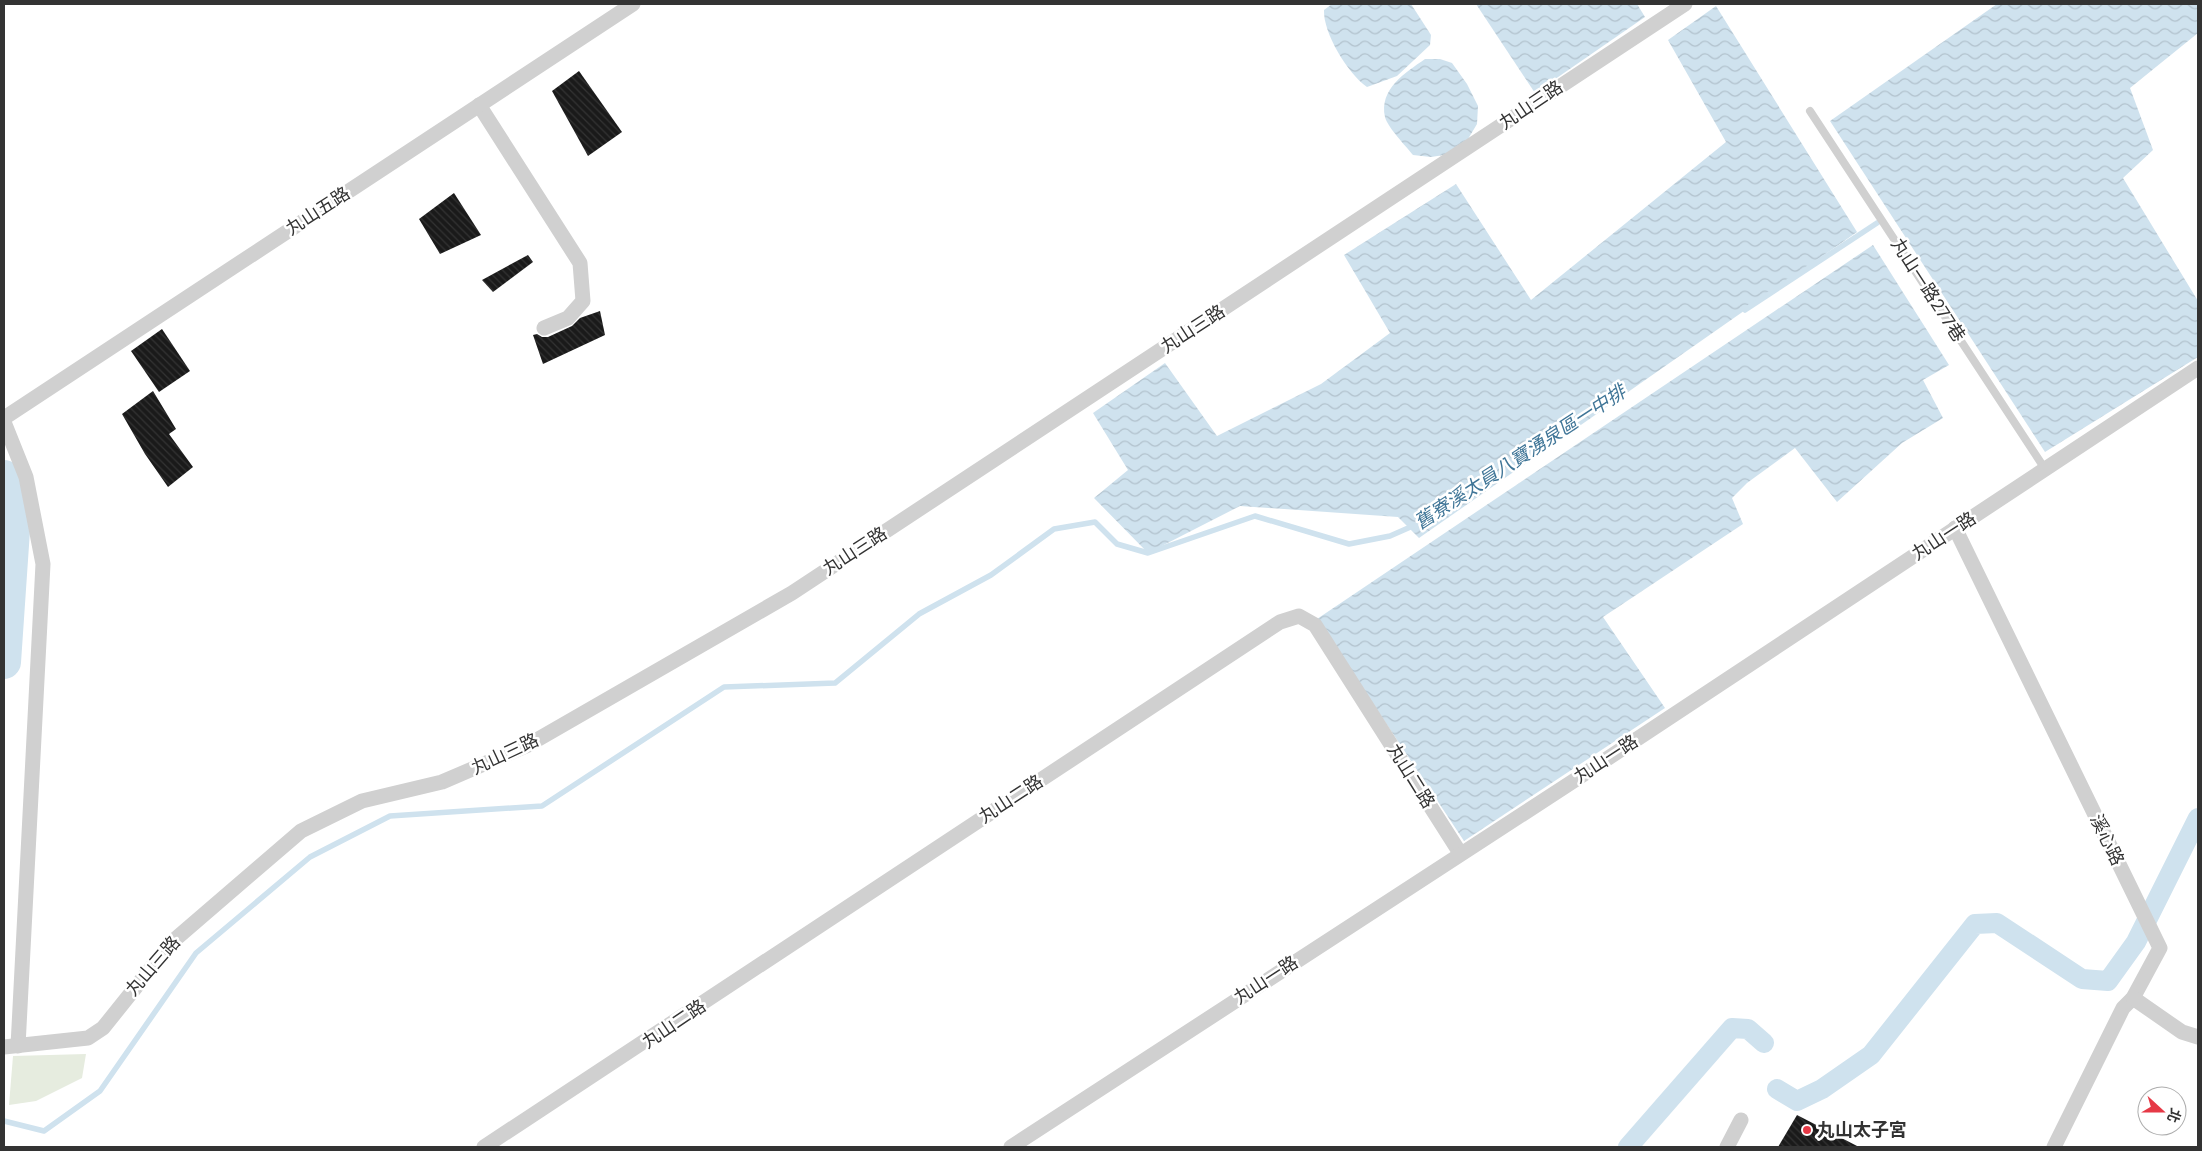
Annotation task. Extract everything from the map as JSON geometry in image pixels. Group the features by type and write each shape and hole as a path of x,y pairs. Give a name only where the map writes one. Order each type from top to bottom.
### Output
{"street":[{"name":"丸山五路","path":"4,418 633,4"},
{"name":"丸山三路","path":"11,1046 88,1038 103,1028 172,942 301,831 362,801 442,782 528,745 792,593 1684,4"},
{"path":"479,105 580,263 583,301 568,318 544,328"},
{"name":"丸山一路","path":"1011,1147 1460,853 1576,780 2198,368"},
{"path":"4,422 26,477 43,564 11,1046"},
{"name":"溪心路","path":"1955,528 2160,948 2133,998 2123,1008 2054,1147"},
{"name":"丸山二路","path":"484,1147 1280,622 1299,616 1315,625 1460,853"},
{"path":"2133,998 2182,1032 2198,1037"},
{"path":"1727,1147 1740,1120"}],"lane":[{"name":"丸山一路277巷","path":"1810,111 2045,469"}],"shaded area":[{"path":"86,1054 82,1078 36,1101 9,1105 13,1056"}],"water":[{"path":"1332,4 1411,4 1431,35 1430,45 1397,76 1367,87 1352,73 1332,41 1324,10"},
{"path":"1476,4 1637,4 1645,17 1535,93"},
{"path":"1997,4 2198,4 2198,33 2130,88 2153,150 2123,178 2198,301 2198,357 2045,452 1830,121"},
{"path":"1716,6 1857,232 1419,538 1398,517 1240,506 1148,553 1094,498 1128,470 1093,413 1165,363 1217,436 1321,384 1390,333 1344,255 1456,184 1531,300 1726,142 1668,40"},
{"path":"1425,59 1440,59 1452,63 1467,84 1478,106 1477,124 1468,139 1444,155 1431,157 1413,155 1390,126 1385,117 1384,107 1386,98 1395,83"},
{"path":"1873,245 1949,365 1923,380 1943,418 1902,443 1837,502 1795,448 1747,483 1732,498 1743,524 1603,617 1665,708 1464,841 1317,619"}],"building":[{"path":"579,71 622,132 588,156 552,91"},
{"path":"454,193 481,235 440,254 419,219"},
{"path":"528,255 533,262 493,292 482,280"},
{"path":"600,311 605,335 543,364 533,335 537,334 542,337 548,337 572,326 580,318"},
{"path":"162,329 190,371 159,392 131,351"},
{"path":"153,391 176,429 169,434 193,467 168,487 145,454 122,414"},
{"name":"丸山太子宮","path":"1797,1115 1859,1147 1778,1147"}],"waterway":[{"name":"舊寮溪太員八寶湧泉區一中排","path":"1745,310 1877,223"},
{"path":"4,477 15,501 4,662"},
{"name":"舊寮溪太員八寶湧泉區一中排","path":"4,1121 44,1131 100,1091 196,953 310,857 390,816 542,806 724,687 835,683 919,614 991,575 1054,529 1095,522 1117,544 1148,553 1255,516 1349,544 1390,536 1415,525"},
{"path":"1777,1089 1797,1101 1822,1089 1871,1055 1975,924 1997,923 2082,979 2108,981 2136,942 2198,818"},
{"path":"1628,1147 1732,1028 1748,1029 1764,1043"}],"place":[{"name":"丸山太子宮","path":"1807,1130"}]}
